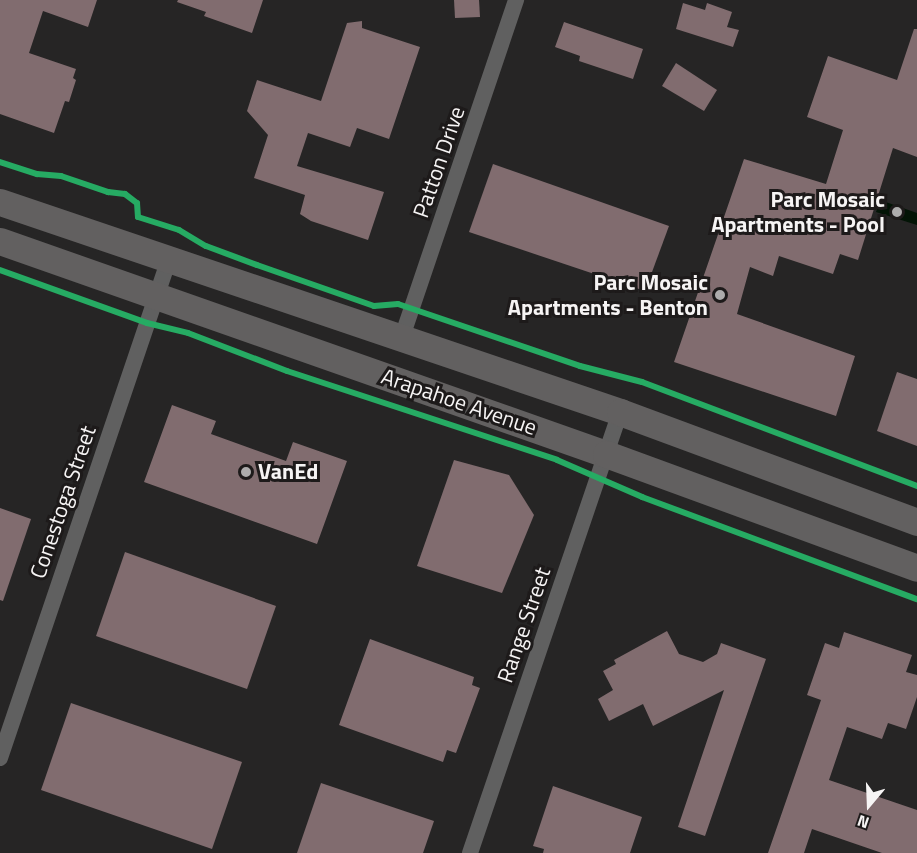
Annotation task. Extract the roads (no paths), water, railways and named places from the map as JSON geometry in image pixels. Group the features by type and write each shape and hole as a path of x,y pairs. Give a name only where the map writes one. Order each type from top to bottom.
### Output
{"main road":[{"name":"Arapahoe Avenue","path":"0,202 620,412 917,522"},
{"name":"Arapahoe Avenue","path":"0,241 606,453 917,568"}],"street":[{"name":"Patton Drive","path":"402,337 516,0"},
{"name":"Conestoga Street","path":"0,758 169,259"},
{"name":"Range Street","path":"470,853 620,412"}],"place":[{"name":"Parc Mosaic Apartments - Pool","path":"897,212"},
{"name":"Parc Mosaic Apartments - Benton","path":"720,295"},
{"name":"VanEd","path":"246,472"}]}
